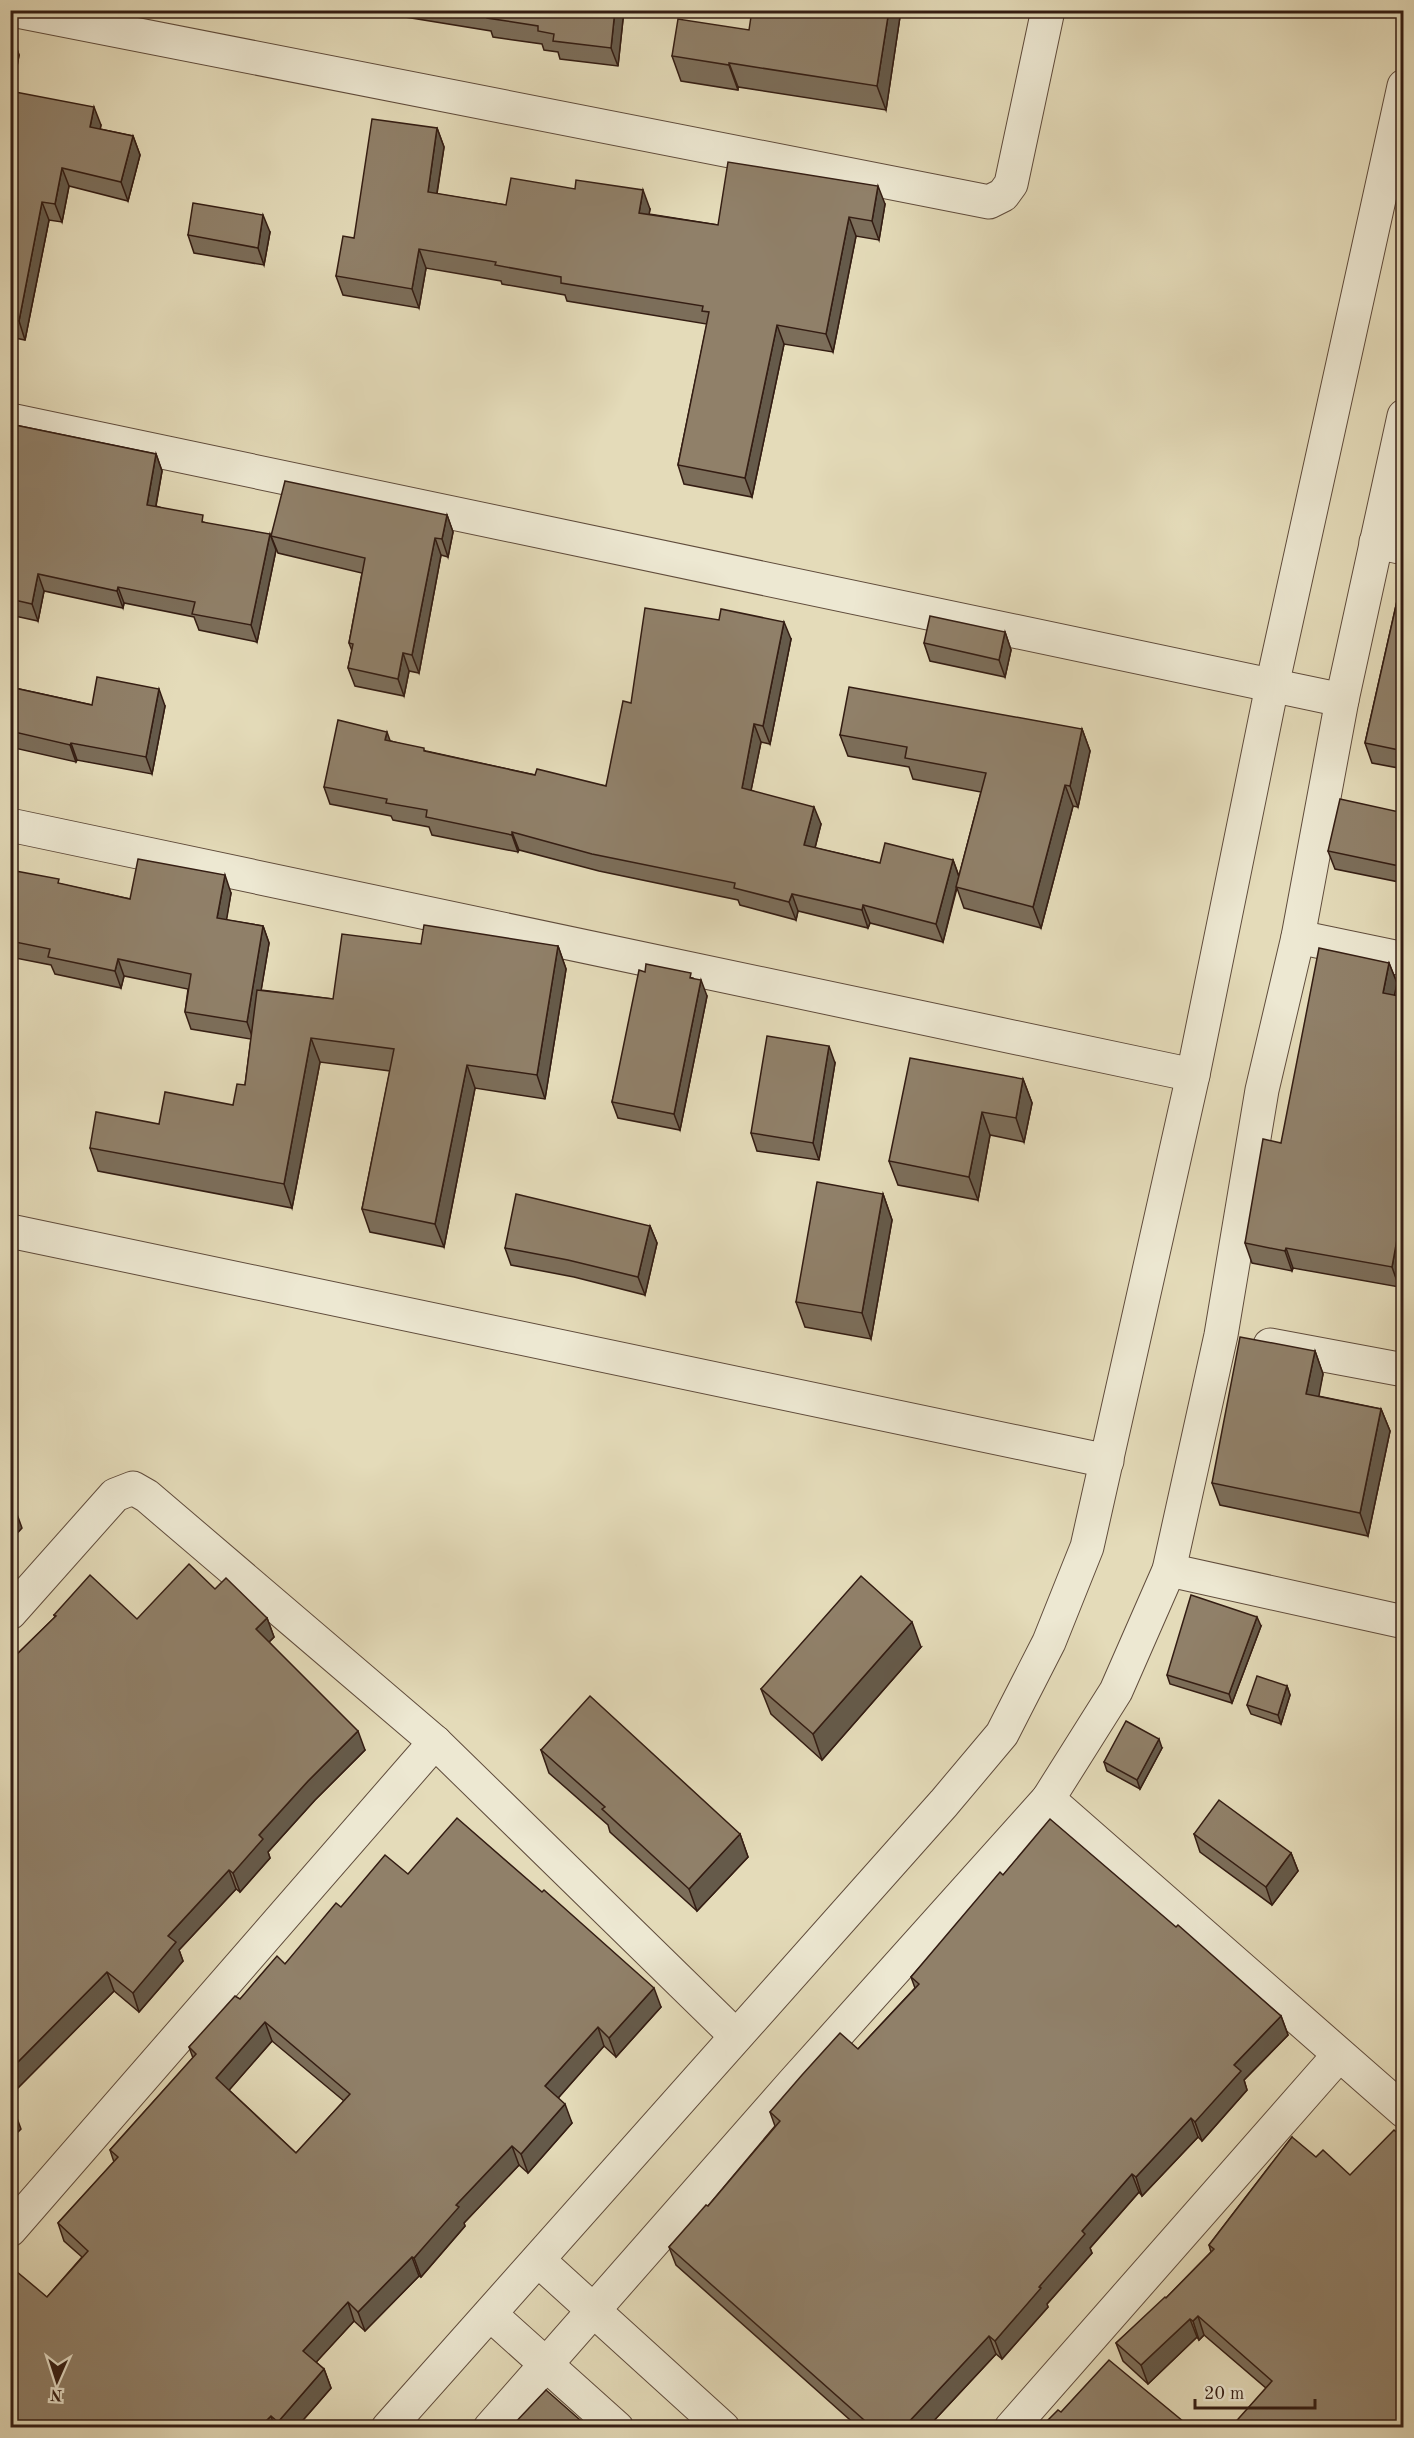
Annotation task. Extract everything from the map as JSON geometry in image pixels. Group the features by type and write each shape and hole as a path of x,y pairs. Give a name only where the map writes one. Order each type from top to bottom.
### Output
{"street":[{"path":"12,10 989,202 1003,195 1011,184 1048,10"},
{"path":"388,2427 944,1803 1002,1734 1049,1642 1087,1547 1107,1461 1193,1075 1272,686 1404,86"},
{"path":"490,2427 1048,1799 1116,1691 1169,1570 1221,1335 1262,1089 1298,937 1342,700 1390,545 1404,416"},
{"path":"10,420 1342,700"},
{"path":"10,825 1193,1075"},
{"path":"1298,937 1404,959"},
{"path":"10,1231 1107,1461"},
{"path":"1221,1335 1404,1370"},
{"path":"10,1613 115,1495 133,1488 147,1496 435,1742 736,2036"},
{"path":"1169,1570 1404,1622"},
{"path":"10,2230 435,1742"},
{"path":"1048,1799 1404,2111"},
{"path":"1011,2427 1339,2055"},
{"path":"538,2260 723,2427"},
{"path":"490,2314 617,2427"}],"building":[{"path":"470,10 615,10 611,48 553,41 554,34 538,31 538,26 487,18 487,13"},
{"path":"752,10 889,10 877,86 672,56 678,19 749,30"},
{"path":"10,91 94,107 90,127 133,136 121,182 62,168 55,204 42,202 19,321 10,320"},
{"path":"372,119 437,128 428,192 506,205 511,178 575,189 576,180 643,190 639,213 718,225 728,162 878,186 872,221 849,217 826,334 777,325 745,478 678,465 709,312 702,311 703,306 561,283 561,277 495,265 496,262 419,249 412,289 336,276 343,236 354,238"},
{"path":"193,203 263,215 258,248 188,235"},
{"path":"10,424 156,454 147,505 203,515 202,522 270,534 251,625 192,614 195,602 118,587 117,591 38,574 32,604 10,599"},
{"path":"285,481 447,515 442,539 435,538 412,655 403,653 398,679 348,668 353,644 349,643 365,558 271,536"},
{"path":"1404,570 1404,751 1365,743"},
{"path":"645,608 719,620 721,609 784,622 763,726 754,724 742,788 814,807 804,845 880,863 885,843 953,860 936,924 863,905 862,910 792,894 789,902 734,888 735,883 592,854 512,832 512,835 426,817 427,810 386,803 387,799 324,787 338,720 387,732 385,740 424,748 424,751 535,775 537,769 606,786 623,701 631,703"},
{"path":"930,616 1005,632 999,660 924,643"},
{"path":"97,677 159,689 146,757 71,743 70,745 10,731 10,687 92,705"},
{"path":"849,687 1082,729 1070,786 1065,785 1033,907 956,887 986,773 905,758 907,747 840,735"},
{"path":"1340,799 1404,813 1404,867 1328,851"},
{"path":"138,859 225,875 217,918 263,926 247,1022 185,1012 191,974 118,959 115,971 48,957 50,949 10,941 10,870 59,879 58,883 130,899"},
{"path":"424,925 558,946 537,1075 467,1065 435,1224 362,1209 394,1049 311,1038 284,1184 90,1148 96,1112 159,1124 165,1092 233,1105 237,1084 245,1085 257,990 333,999 342,934 421,944"},
{"path":"1319,948 1389,963 1383,993 1404,997 1404,1201 1392,1267 1245,1243 1263,1139 1281,1143"},
{"path":"646,964 691,973 690,978 701,980 674,1114 612,1102 639,970 645,972"},
{"path":"767,1036 829,1046 813,1143 751,1133"},
{"path":"910,1058 1023,1079 1016,1118 982,1112 969,1177 889,1161"},
{"path":"817,1182 883,1194 862,1313 796,1302"},
{"path":"516,1194 650,1226 638,1277 505,1248"},
{"path":"1240,1337 1315,1351 1306,1394 1381,1409 1360,1513 1212,1483"},
{"path":"189,1564 215,1589 226,1578 267,1618 256,1629 358,1731 259,1835 263,1839 233,1873 229,1870 168,1936 176,1942 133,1993 107,1972 10,2070 10,1661 56,1616 54,1615 90,1575 137,1619"},
{"path":"861,1576 912,1622 813,1734 761,1689"},
{"path":"1191,1595 1257,1617 1229,1694 1167,1675"},
{"path":"1257,1676 1287,1686 1278,1715 1247,1705"},
{"path":"590,1696 740,1834 689,1889 602,1809 605,1807 541,1750"},
{"path":"1126,1721 1159,1739 1137,1780 1104,1762"},
{"path":"1219,1800 1291,1853 1266,1887 1194,1834"},
{"path":"457,1818 542,1892 544,1890 654,1988 609,2038 598,2027 545,2086 565,2104 521,2154 512,2146 456,2205 459,2207 414,2258 412,2257 358,2312 348,2302 303,2351 324,2369 278,2422 271,2416 260,2427 10,2427 10,2266 47,2297 88,2251 58,2223 118,2157 110,2150 196,2054 189,2047 235,1996 240,1999 277,1956 285,1964 336,1903 341,1907 385,1855 408,1874","holes":["265,2022 350,2094 296,2153 216,2078"]},
{"path":"1050,1819 1176,1927 1178,1925 1281,2016 1234,2065 1241,2071 1195,2122 1191,2118 1136,2177 1132,2174 1082,2231 1085,2234 995,2341 989,2336 904,2427 872,2427 669,2247 706,2205 708,2206 780,2121 770,2112 802,2075 840,2033 858,2049 919,1984 911,1977 1000,1872 1003,1875"},
{"path":"1394,2130 1404,2139 1404,2427 1231,2427 1272,2381 1198,2316 1193,2321 1190,2319 1141,2365 1116,2343 1166,2298 1214,2249 1209,2245 1292,2137 1316,2157 1323,2150 1350,2175"},
{"path":"1109,2360 1190,2427 1041,2427 1058,2410 1061,2412"},
{"path":"546,2390 588,2427 511,2427"}]}
